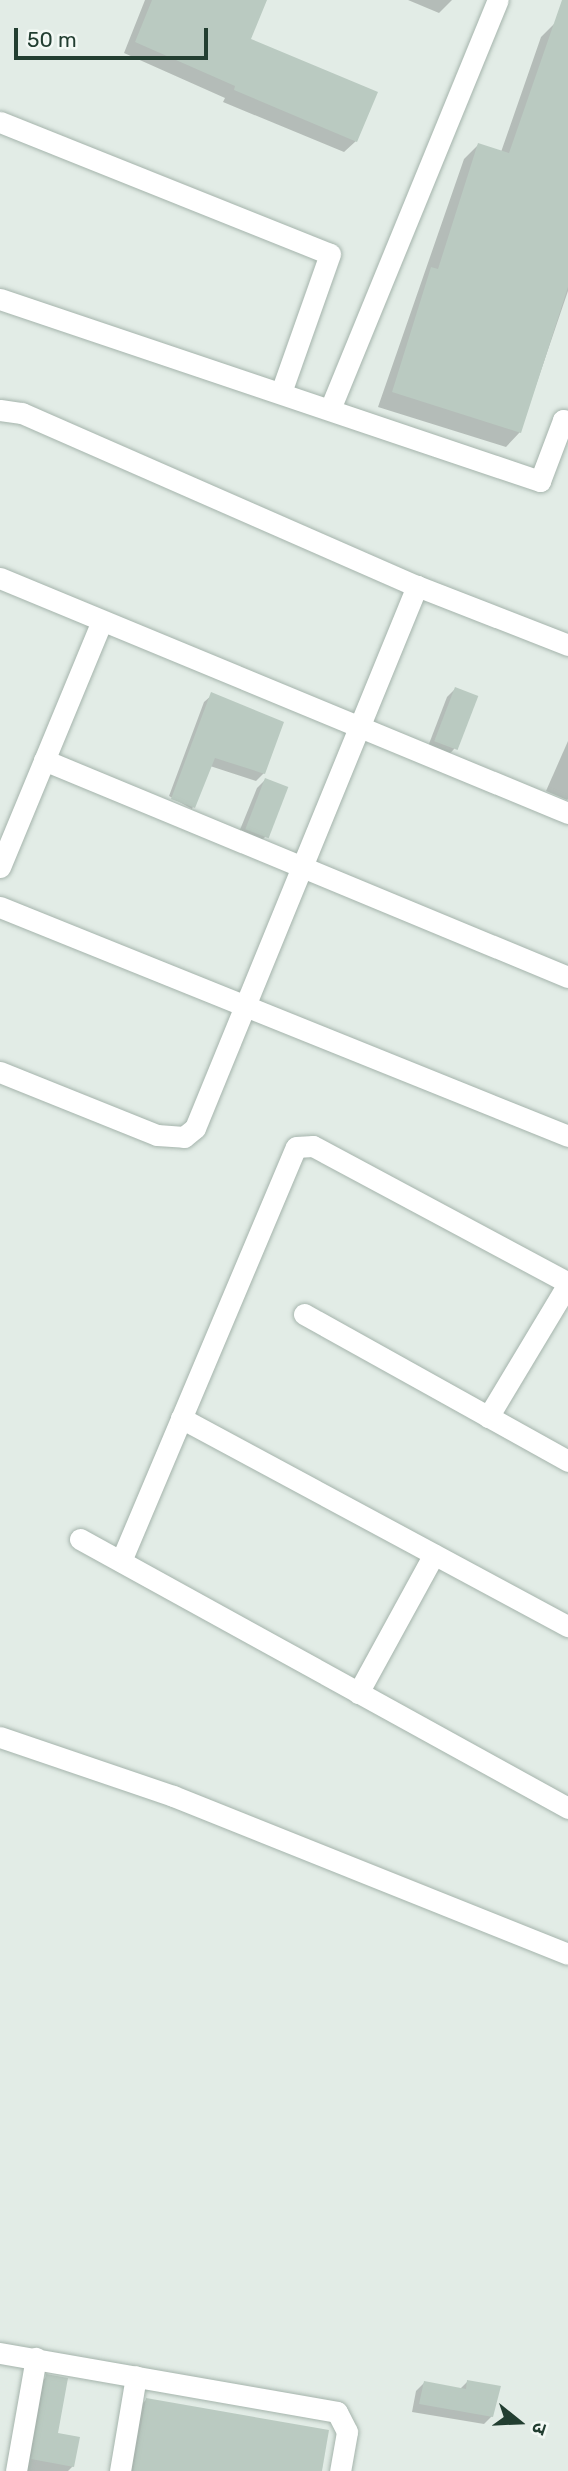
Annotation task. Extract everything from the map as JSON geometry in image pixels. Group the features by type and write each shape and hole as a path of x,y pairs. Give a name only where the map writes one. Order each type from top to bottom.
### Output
{"street":[{"path":"330,409 498,0"},
{"path":"0,122 330,254 281,392"},
{"path":"0,299 540,481 566,415"},
{"path":"0,410 22,414 417,586 568,645"},
{"path":"0,578 568,813"},
{"path":"0,1072 158,1135 184,1138 202,1115 305,868 417,586"},
{"path":"0,867 103,621"},
{"path":"44,760 568,977"},
{"path":"0,907 568,1136"},
{"path":"121,1561 296,1147 313,1146 568,1284 488,1417"},
{"path":"304,1314 568,1461"},
{"path":"181,1418 568,1626"},
{"path":"80,1539 568,1808"},
{"path":"358,1693 434,1554"},
{"path":"0,1737 173,1796 568,1954"},
{"path":"0,2353 337,2412 347,2432 340,2471"},
{"path":"16,2471 36,2358"},
{"path":"120,2471 135,2376"}],"building":[{"path":"152,0 267,0 251,39 378,92 357,142 234,90 235,86 135,42"},
{"path":"562,0 568,0 568,287 521,433 392,392 431,267 438,269 478,143 509,153"},
{"path":"455,687 478,696 458,750 434,741"},
{"path":"211,692 284,722 265,774 215,758 195,808 171,799"},
{"path":"265,778 288,787 269,838 245,829"},
{"path":"46,2374 68,2378 58,2433 80,2437 74,2467 31,2459"},
{"path":"467,2380 501,2386 493,2417 419,2404 424,2381 466,2389"},
{"path":"146,2398 329,2430 322,2471 133,2471"}]}
